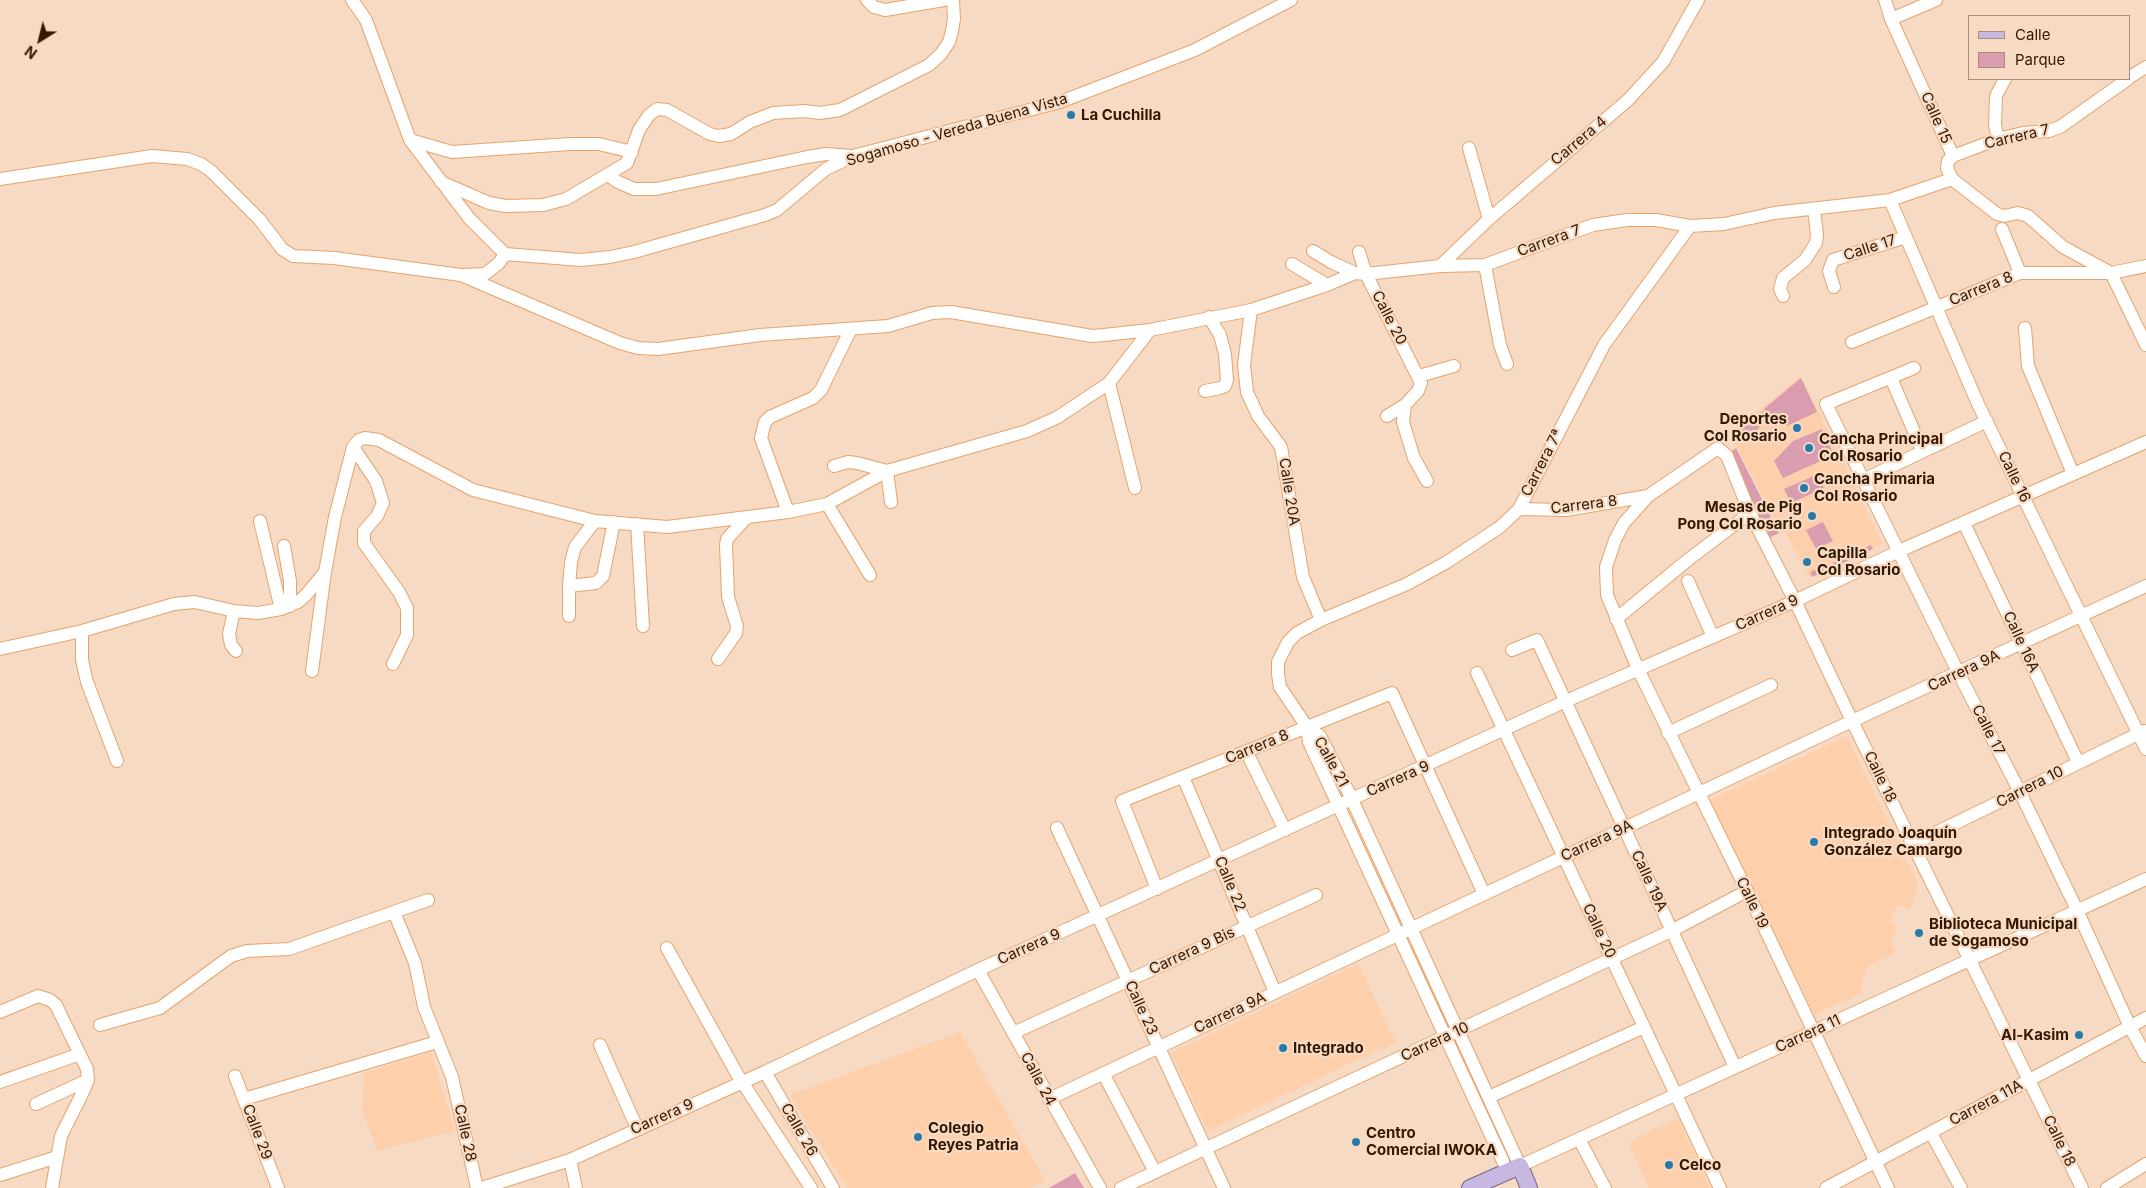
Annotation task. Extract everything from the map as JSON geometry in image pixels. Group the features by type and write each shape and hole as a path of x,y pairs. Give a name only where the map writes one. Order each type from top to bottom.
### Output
{"main road":[{"name":"Carrera 11","path":"1470,1188 1514,1168"},
{"name":"Calle 21","path":"1514,1168 1529,1188"}],"street":[{"path":"0,179 152,156 187,159 201,164 211,171 260,220 282,249 294,256 334,258 461,275 485,274 491,271 505,254 469,218 439,181 410,140 366,20 352,0"},
{"path":"867,0 874,7 885,10 944,0"},
{"path":"439,181 489,203 506,206 543,205 566,199 627,163 639,130 657,109 667,110 710,134 719,136 731,134 750,122 773,113 805,111 819,114 840,110 929,65 941,54 949,42 952,31 954,19 953,0"},
{"name":"Sogamoso - Vereda Buena Vista","path":"505,254 582,260 610,258 777,210 826,169 853,156 1060,102 1195,50 1291,0"},
{"name":"Carrera 4","path":"1440,266 1489,219 1628,100 1648,80 1662,62 1698,0"},
{"name":"Calle 15","path":"1885,0 1891,19 1953,156 1948,161 1947,168 1952,179"},
{"path":"1891,19 1936,0"},
{"name":"Carrera 7","path":"2131,77 2146,67"},
{"path":"1998,139 1995,125 1996,96 2005,80"},
{"name":"Carrera 7","path":"1953,156 1998,139 2023,133 2049,131 2060,127 2126,80"},
{"path":"410,140 452,152 570,144 599,144 632,152"},
{"path":"1470,148 1489,219"},
{"path":"608,175 634,189 656,189 807,157 826,154 853,156"},
{"path":"1952,179 1997,214 2004,216 2018,213 2028,216 2063,247 2111,273 2142,325 2146,345"},
{"name":"Carrera 7","path":"461,275 620,343 638,348 658,348 760,335 888,326 932,313 951,312 1092,336 1150,330 1251,310 1361,273 1440,266 1485,265 1593,225 1626,220 1656,220 1690,226 1724,224 1774,213 1890,200 1952,179"},
{"name":"Calle 16","path":"1890,200 1987,421 2082,615 2142,732 2146,749"},
{"path":"1783,296 1780,289 1783,278 1805,260 1816,243 1814,209"},
{"name":"Carrera 7ª","path":"1307,727 1280,687 1278,662 1283,650 1292,637 1321,620 1407,584 1447,562 1500,527 1519,509 1604,345 1690,226"},
{"path":"2002,229 2020,273"},
{"name":"Calle 17","path":"1834,287 1829,271 1833,260 1906,237"},
{"path":"1313,251 1326,260 1361,273"},
{"name":"Calle 20","path":"1359,252 1361,273 1420,379"},
{"path":"1292,264 1327,284"},
{"path":"1485,265 1500,346 1507,364"},
{"name":"Carrera 8","path":"1852,342 2020,273 2111,273 2146,266"},
{"name":"Calle 20A","path":"1251,310 1244,365 1247,392 1258,416 1281,447 1302,576 1321,620"},
{"path":"1205,391 1225,386 1227,380 1220,335 1209,317"},
{"path":"2025,328 2028,366 2073,474"},
{"path":"788,512 761,438 764,422 770,417 813,398 821,390 851,329"},
{"path":"312,671 325,572 335,518 353,447 359,440 365,438 379,440 473,490 595,521 667,527 788,512 827,504 887,471 1027,431 1058,417 1109,383 1150,330"},
{"path":"1386,416 1405,405 1418,391 1420,379 1454,366"},
{"path":"1914,368 1891,378 1922,450"},
{"name":"Calle 17","path":"1891,378 1826,404 1959,674 2020,792 2077,910 2130,1027 2146,1056"},
{"path":"1109,383 1136,488"},
{"path":"1405,405 1403,422 1414,458 1427,481"},
{"path":"1863,480 1922,450 1987,421"},
{"name":"Carrera 9","path":"482,1188 570,1160 637,1128 765,1072 978,970 1566,701 1796,601 1899,551 2146,442"},
{"path":"353,447 376,480 383,504 377,516 364,531 364,543 400,592 407,608 406,635 393,664"},
{"name":"Carrera 8","path":"1616,619 1607,595 1606,567 1615,540 1624,523 1648,496 1718,448"},
{"name":"Calle 18","path":"1718,448 1727,456 1750,513 1796,601 1852,721 2082,1188"},
{"path":"834,466 848,462 887,471"},
{"path":"887,471 891,502"},
{"name":"Carrera 8","path":"1519,509 1566,510 1648,496"},
{"path":"827,504 870,575"},
{"path":"1616,619 1689,559 1750,513"},
{"path":"718,659 736,633 738,626 728,597 726,545 728,539 747,517"},
{"path":"260,521 286,608"},
{"path":"569,616 569,586 575,547 595,521"},
{"path":"569,586 596,583 603,576 614,522"},
{"name":"Calle 16A","path":"1964,523 2078,762"},
{"path":"637,524 643,626"},
{"path":"284,546 290,581 286,608"},
{"path":"0,649 82,631 174,604 195,602 234,611 258,613 286,608 306,594 325,572"},
{"path":"1688,581 1713,637"},
{"name":"Carrera 9A","path":"1048,1099 1852,721 1959,674 2146,586"},
{"path":"234,611 229,634 231,645 236,651"},
{"name":"Calle 19","path":"1616,619 1697,794 1747,891 1812,1032 1888,1188"},
{"path":"82,631 82,660 87,682 117,760"},
{"name":"Calle 19A","path":"1512,650 1537,640 1735,1067"},
{"name":"Calle 20","path":"1477,673 1720,1188"},
{"path":"1668,733 1771,685"},
{"name":"Carrera 8","path":"1157,889 1122,801 1392,692 1427,766"},
{"name":"Calle 21","path":"1307,727 1320,736 1351,800 1489,1097 1514,1168"},
{"name":"Calle 21","path":"1307,727 1309,742 1446,1037 1514,1168"},
{"name":"Carrera 10","path":"1913,844 2142,732"},
{"path":"1246,751 1285,830"},
{"path":"1427,766 1484,894"},
{"name":"Calle 22","path":"1183,776 1275,992"},
{"name":"Calle 23","path":"1057,828 1224,1188"},
{"name":"Carrera 11","path":"1514,1168 2146,879"},
{"name":"Carrera 10","path":"1121,1188 1612,959 1673,930 1747,891"},
{"name":"Carrera 9 Bis","path":"1014,1033 1316,895"},
{"path":"100,1025 160,1008 231,956 247,951 289,949 428,900"},
{"name":"Calle 28","path":"394,912 416,963 424,1008 452,1077 477,1188"},
{"name":"Calle 26","path":"667,948 742,1082 811,1188"},
{"name":"Calle 24","path":"978,970 1014,1033 1048,1099 1100,1188"},
{"path":"0,1012 38,996 50,1000 56,1005 87,1069 88,1080 61,1136 52,1188"},
{"name":"Carrera 11A","path":"1826,1188 2146,1018"},
{"path":"1489,1097 1644,1027"},
{"path":"244,1099 437,1042"},
{"path":"600,1045 637,1128"},
{"path":"0,1082 80,1054"},
{"name":"Calle 26","path":"765,1072 833,1188"},
{"path":"1103,1073 1155,1172"},
{"name":"Calle 29","path":"235,1076 278,1188"},
{"path":"36,1104 88,1080"},
{"path":"1931,1132 1961,1188"},
{"path":"1579,1139 1605,1188"},
{"path":"0,1175 57,1157"},
{"path":"570,1160 576,1188"},
{"path":"2107,1188 2146,1164"}],"shaded area":[{"path":"1801,376 1883,544 1809,577 1781,525 1778,527 1730,434"},
{"name":"Integrado Joaquín González Camargo","path":"1847,736 1918,884 1911,909 1897,905 1891,919 1897,929 1890,942 1896,953 1869,965 1860,984 1863,992 1815,1015 1710,800"},
{"name":"Integrado","path":"1358,964 1396,1042 1208,1131 1171,1053"},
{"name":"Colegio Reyes Patria","path":"960,1032 1045,1180 1030,1188 847,1188 790,1095"},
{"path":"431,1052 455,1131 377,1151 362,1108 364,1073"},
{"name":"Celco","path":"1677,1118 1710,1188 1649,1188 1628,1143"}],"green space":[{"path":"1801,378 1817,412 1787,426 1782,421 1778,424 1764,409"},
{"path":"1763,411 1768,416 1755,433 1750,433 1739,441 1735,435"},
{"name":"Cancha Principal Col Rosario","path":"1822,429 1834,455 1783,478 1774,461 1793,441"},
{"path":"1736,448 1779,533 1767,539 1728,454"},
{"name":"Cancha Primaria Col Rosario","path":"1818,474 1824,488 1791,503 1784,489"},
{"path":"1823,522 1833,541 1816,549 1806,530"},
{"path":"1871,545 1873,549 1835,567 1833,563"},
{"path":"1830,564 1832,569 1812,577 1810,572"},
{"path":"1075,1173 1084,1188 1049,1188"}],"place":[{"name":"La Cuchilla","path":"1071,115"},
{"name":"Deportes Col Rosario","path":"1797,428"},
{"name":"Cancha Principal Col Rosario","path":"1809,448"},
{"name":"Cancha Primaria Col Rosario","path":"1804,488"},
{"name":"Mesas de Pig Pong Col Rosario","path":"1812,516"},
{"name":"Capilla Col Rosario","path":"1807,562"},
{"name":"Integrado Joaquín González Camargo","path":"1814,842"},
{"name":"Biblioteca Municipal de Sogamoso","path":"1919,933"},
{"name":"Al-Kasim","path":"2079,1035"},
{"name":"Integrado","path":"1283,1048"},
{"name":"Colegio Reyes Patria","path":"918,1137"},
{"name":"Centro Comercial IWOKA","path":"1356,1142"},
{"name":"Celco","path":"1669,1165"}]}
